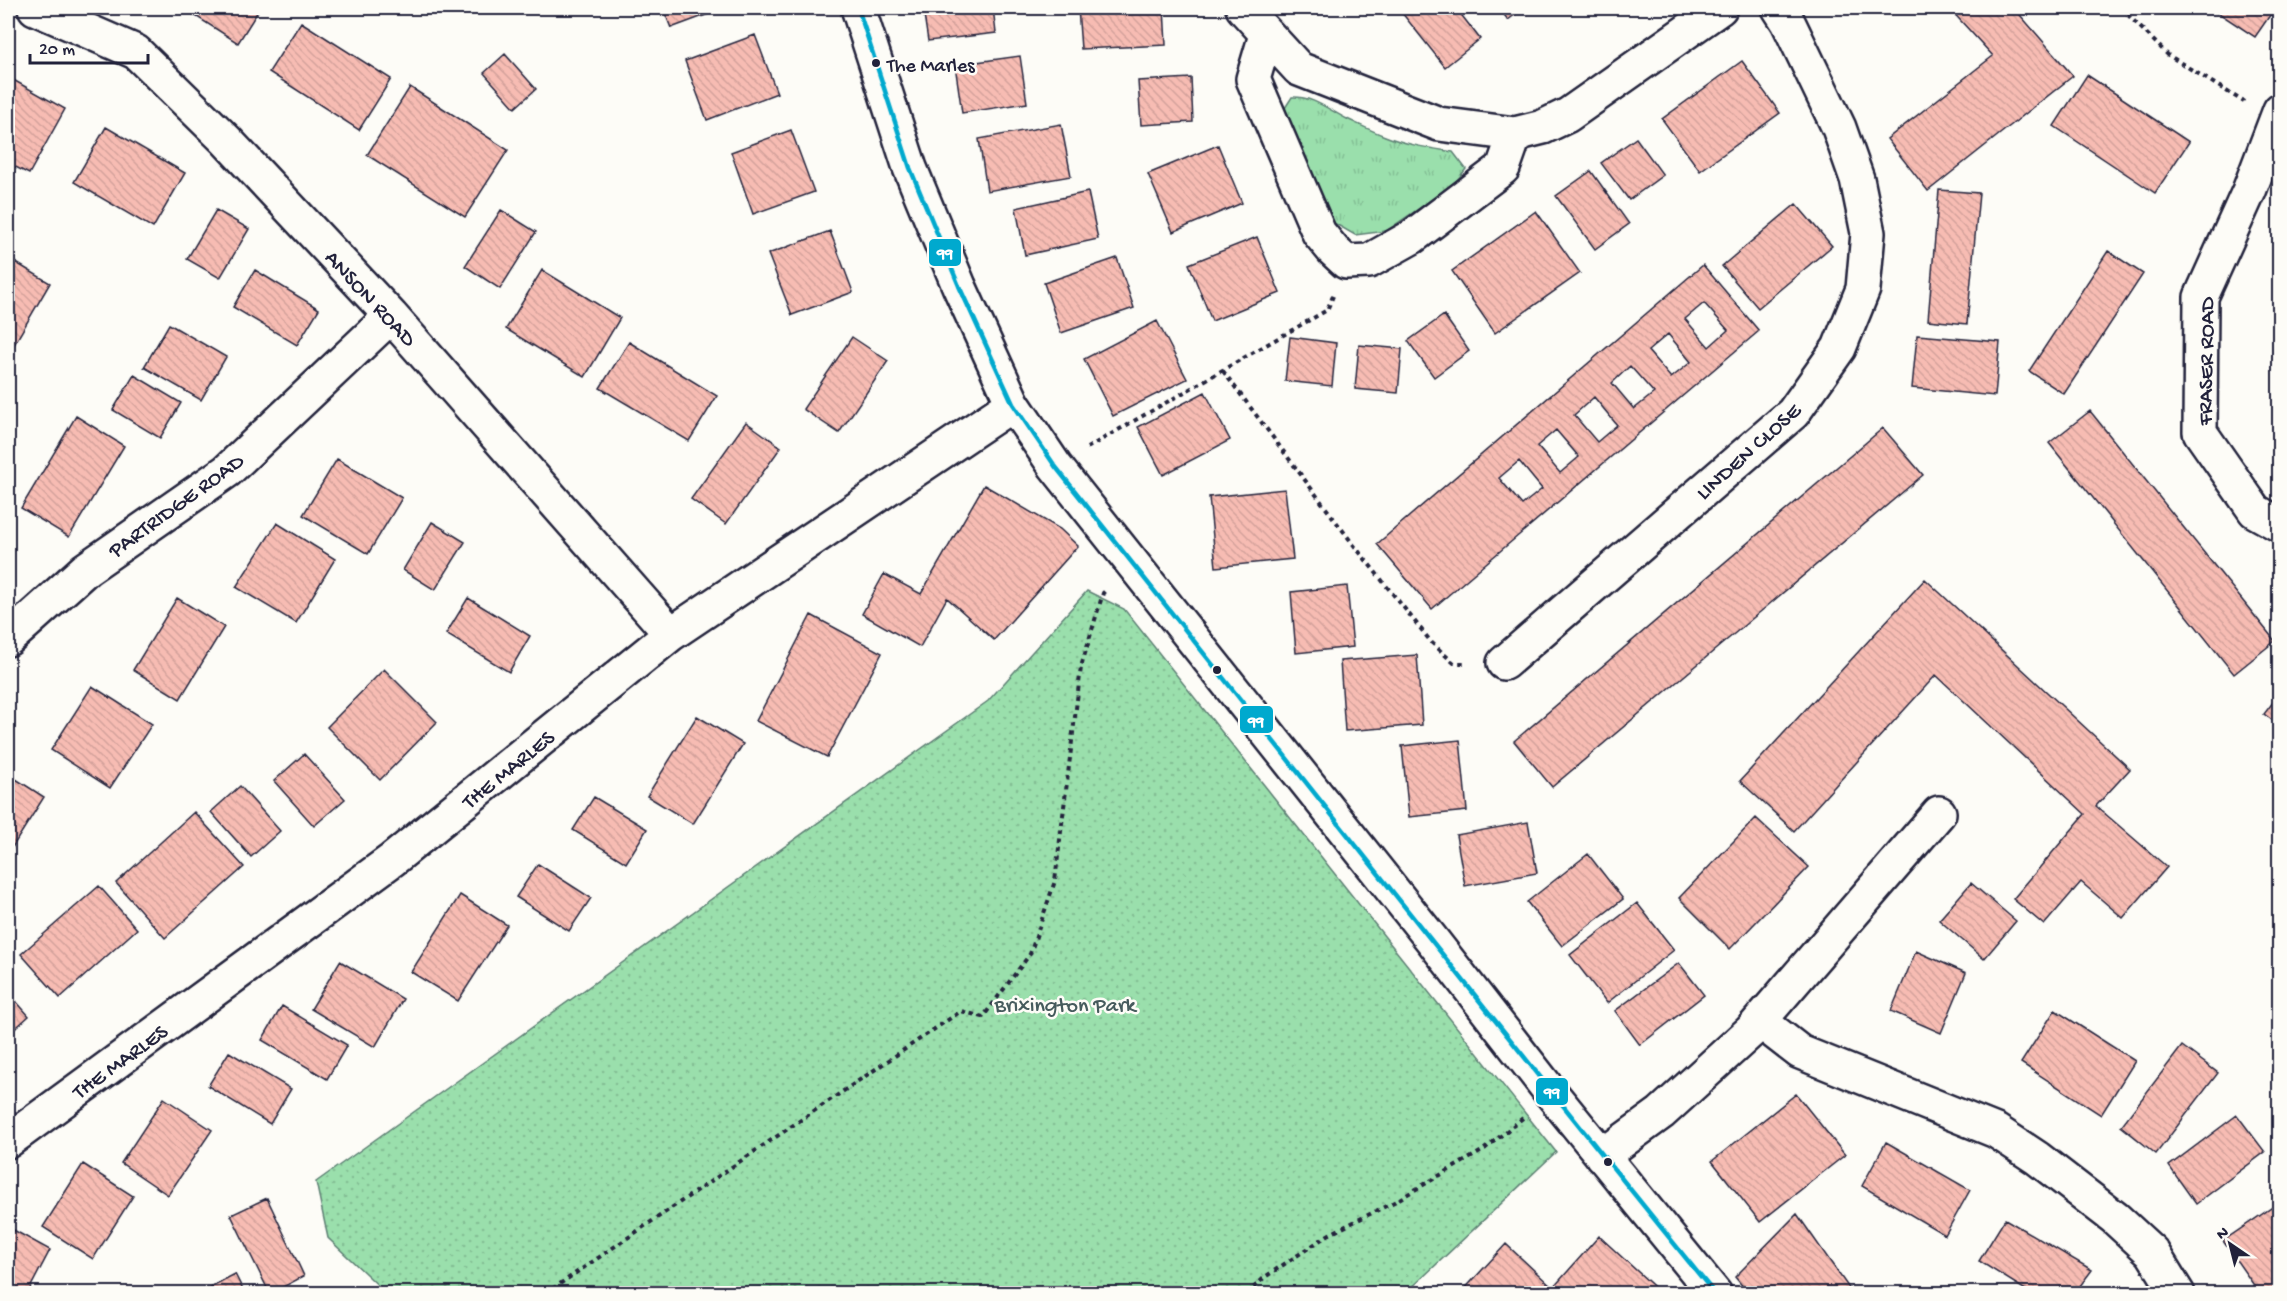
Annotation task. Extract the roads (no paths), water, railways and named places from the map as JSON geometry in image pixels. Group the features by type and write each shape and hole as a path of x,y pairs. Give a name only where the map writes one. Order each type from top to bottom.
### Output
{"street":[{"name":"ANSON ROAD","path":"35,8 136,52 226,140 391,316 671,634"},
{"path":"858,8 910,168 959,286 1013,404 1055,466 1552,1094 1714,1293"},
{"path":"1243,8 1299,69 1439,124 1515,134 1543,127 1568,115 1720,8"},
{"name":"LINDEN CLOSE","path":"1504,663 1793,413 1839,348 1863,289 1868,233 1857,179 1839,128 1779,8"},
{"path":"1266,35 1253,79 1319,233 1346,262 1369,261 1412,237 1503,168 1515,134"},
{"name":"FRASER ROAD","path":"2277,116 2249,191 2201,297 2200,432 2255,511 2280,525"},
{"name":"PARTRIDGE ROAD","path":"8,639 86,569 227,471 391,316"},
{"name":"THE MARLES","path":"8,1141 392,860 671,634 1013,404"},
{"path":"1602,1156 1661,1113 1760,1021 1939,813"},
{"path":"1760,1021 1800,1052 1996,1131 2029,1152 2115,1218 2152,1252 2178,1293"}],"place":[{"name":"The Marles","path":"876,63"}],"park label":[{"name":"Brixington Park","path":"1065,1003"}]}
